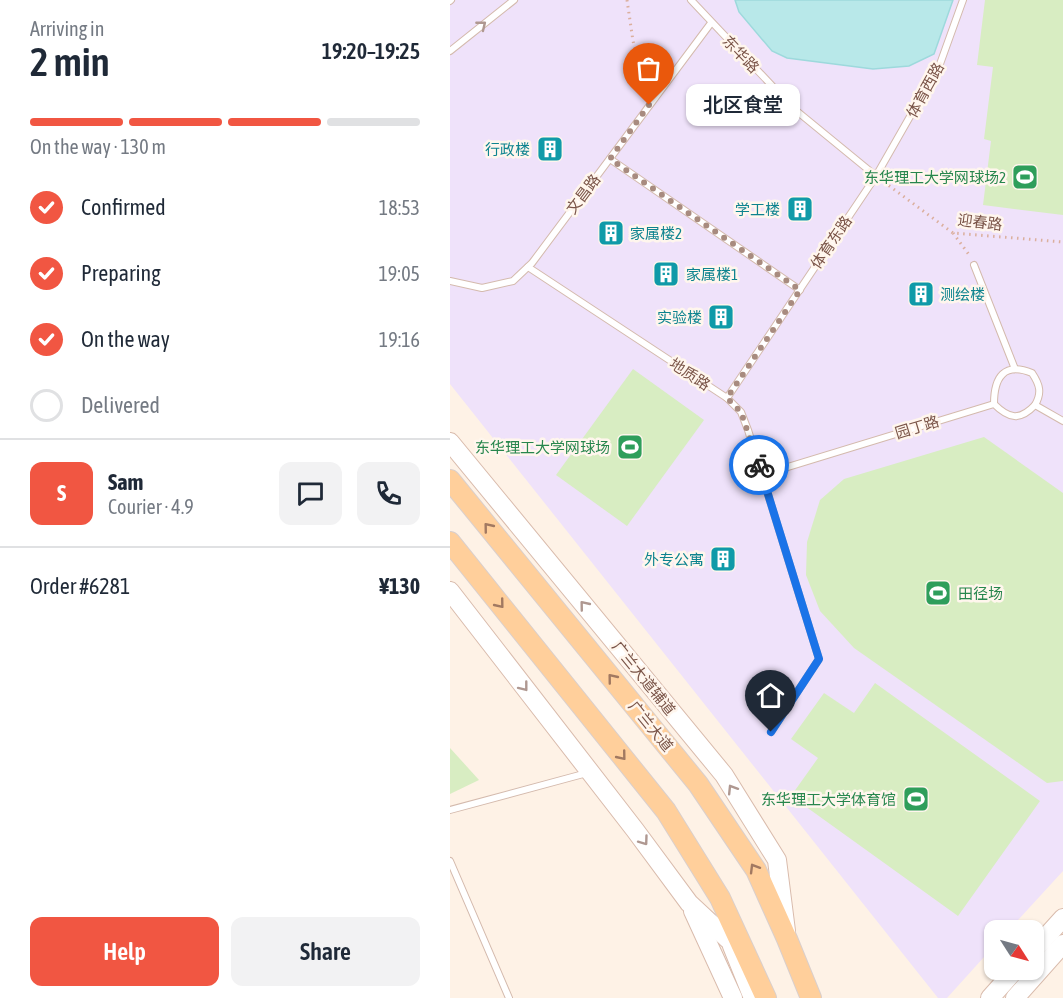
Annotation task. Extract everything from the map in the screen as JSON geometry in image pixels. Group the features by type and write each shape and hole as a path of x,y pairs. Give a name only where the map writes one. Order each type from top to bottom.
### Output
{"main road":[{"name":"广兰大道辅道","path":"450,442 724,775 777,860 787,939"},
{"name":"广兰大道","path":"450,480 698,784 756,870 811,995"},
{"path":"450,542 666,811 720,897 766,998"},
{"path":"450,591 591,772 689,903 750,959"},
{"path":"689,903 733,998"},
{"path":"1044,939 1063,918"},
{"path":"730,941 753,998"},
{"path":"1015,998 1063,944"},
{"path":"990,998 1006,980"}],"lane":[{"path":"450,51 514,0"},
{"name":"东华路","path":"691,0 793,108 876,176"},
{"name":"体育西路","path":"876,176 940,64 963,0"},
{"name":"文昌路","path":"450,281 482,288 513,281 528,267 711,23"},
{"path":"610,159 800,290"},
{"name":"体育东路","path":"727,398 876,176"},
{"path":"974,265 1015,369"},
{"name":"地质路","path":"528,267 727,398 741,412 819,659 771,732"},
{"path":"1015,369 1032,373 1039,383 1040,396 1027,414 1016,416 1002,412 994,404 994,390 999,378 1004,372 1015,369"},
{"name":"园丁路","path":"762,475 994,404"},
{"path":"1035,405 1063,421"},
{"path":"450,810 591,772"},
{"path":"450,861 508,998"}],"path":[{"path":"627,0 633,41 649,105"},
{"name":"迎春路","path":"876,176 953,233 1063,242"},
{"path":"953,233 974,265"}],"shaded area":[{"path":"450,0 1063,0 1063,871 1018,920 984,920 984,957 947,998 938,998 450,384"}],"green space":[{"path":"985,0 1063,0 1063,215 983,205 991,141 984,139 993,67 977,65"},
{"name":"东华理工大学网球场","path":"633,369 704,420 627,526 556,475"},
{"name":"田径场","path":"984,437 1063,493 1063,781 1047,783 854,648 820,611 806,575 807,542 820,500 844,479"},
{"name":"东华理工大学体育馆","path":"875,683 1040,801 958,916 791,796 818,758 791,739 824,693 854,713"},
{"path":"450,748 479,780 450,794"}],"water":[{"path":"735,0 953,0 934,54 909,66 873,69 787,58 772,51 739,12"}],"way so far":[{"path":"649,105 610,159 800,290 727,398 741,412 759,465"}],"place":[{"name":"北区食堂","path":"649,105"},
{"name":"行政楼","path":"550,149"},
{"name":"东华理工大学网球场2","path":"1025,177"},
{"name":"学工楼","path":"800,209"},
{"name":"家属楼2","path":"611,233"},
{"name":"家属楼1","path":"666,274"},
{"name":"测绘楼","path":"921,294"},
{"name":"实验楼","path":"721,317"},
{"name":"东华理工大学网球场","path":"630,447"},
{"name":"外专公寓","path":"723,559"},
{"name":"田径场","path":"938,593"},
{"name":"东华理工大学体育馆","path":"916,799"}],"route":[{"path":"759,465 819,659 771,732"}]}
